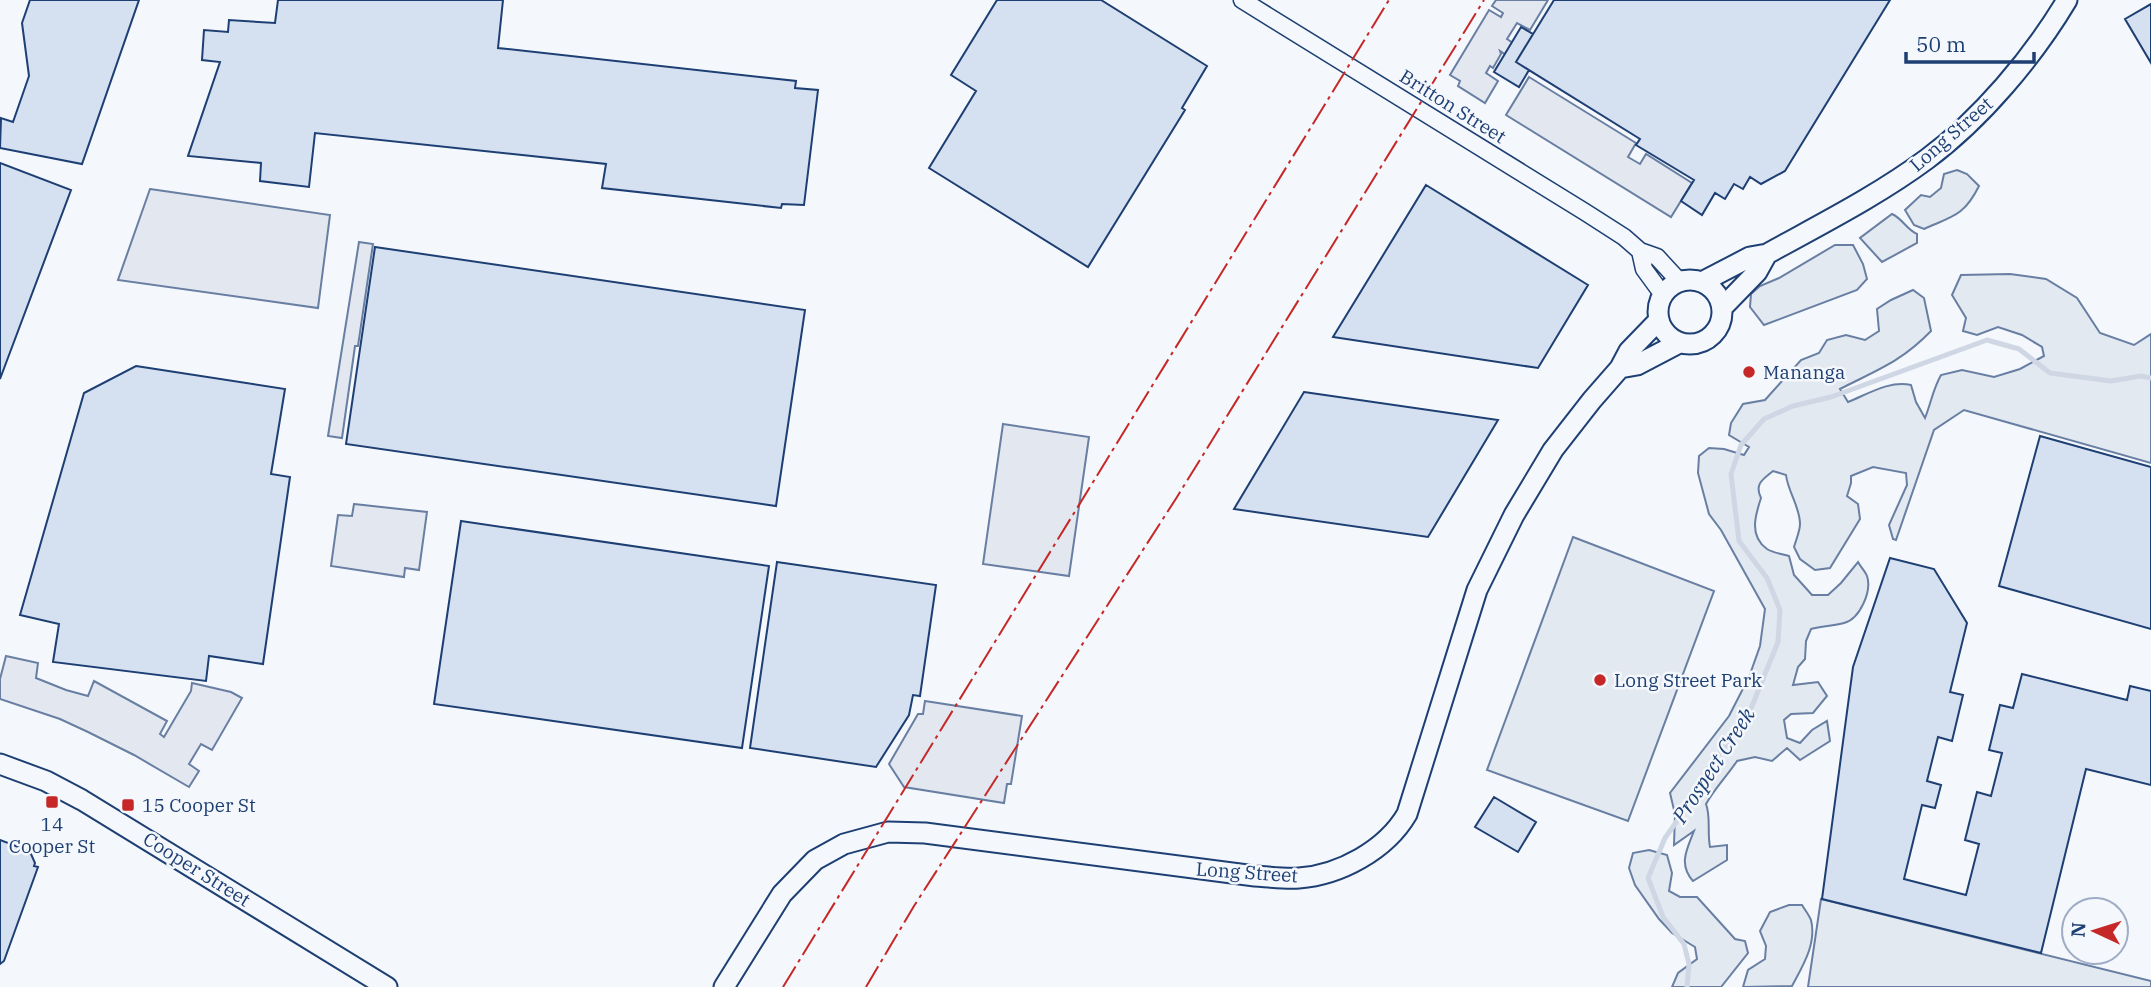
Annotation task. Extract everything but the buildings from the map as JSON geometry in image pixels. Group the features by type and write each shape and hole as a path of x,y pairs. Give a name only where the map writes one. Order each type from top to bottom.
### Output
{"street":[{"name":"Britton Street","path":"1242,0 1585,212 1624,237 1640,251 1657,257 1681,282"},
{"name":"Long Street","path":"1702,282 1750,257 1767,254 1875,194 1928,158 1975,116 2019,69 2067,0"},
{"name":"Britton Street","path":"1640,251 1644,269 1663,295"},
{"name":"Long Street","path":"1722,308 1757,272 1767,254"},
{"path":"1681,282 1702,282 1712,288 1722,308 1718,329 1701,343 1679,343 1664,331 1659,320 1659,304 1663,295 1681,282"},
{"name":"Long Street","path":"724,987 782,894 815,860 844,844 887,832 925,833 1255,876 1298,878 1333,871 1368,854 1398,830 1407,814 1477,590 1514,515 1553,450 1620,368 1629,351 1659,320"},
{"name":"Long Street","path":"1620,368 1637,365 1679,343"},
{"name":"Cooper Street","path":"0,764 82,800 387,987"}],"shaded area":[{"path":"1496,0 1548,0 1530,30 1517,23 1507,39 1519,47 1512,59 1500,51 1493,68 1490,66 1486,73 1498,81 1485,103 1458,86 1460,81 1450,75 1489,10 1501,17 1503,13 1492,6"},
{"path":"1529,77 1636,143 1628,157 1640,164 1646,154 1692,183 1671,217 1506,115"},
{"path":"1957,170 1967,174 1979,186 1968,204 1950,218 1924,229 1914,225 1905,210 1921,195 1930,197 1941,188 1944,174"},
{"path":"150,189 330,215 318,308 118,280"},
{"path":"1892,214 1917,234 1917,243 1882,262 1860,238"},
{"path":"359,242 373,244 342,438 328,436"},
{"path":"1835,245 1853,245 1867,279 1857,290 1764,325 1750,307 1751,294 1760,286"},
{"path":"2010,274 2046,279 2077,298 2100,333 2134,345 2151,334 2151,463 1964,410 1934,430 1896,540 1893,539 1889,525 1907,485 1906,473 1873,467 1851,476 1847,496 1858,504 1860,519 1830,568 1815,570 1800,559 1794,547 1800,524 1786,475 1773,471 1766,477 1759,485 1761,498 1755,525 1761,544 1769,550 1789,556 1794,575 1812,595 1828,595 1858,562 1867,576 1868,589 1860,610 1850,620 1811,629 1806,641 1805,659 1798,667 1793,685 1818,682 1827,696 1813,713 1791,714 1784,720 1787,738 1800,743 1812,730 1827,721 1830,741 1800,760 1787,748 1772,761 1755,757 1737,761 1706,804 1710,847 1727,845 1727,860 1693,881 1688,875 1685,862 1694,831 1674,845 1675,814 1670,793 1729,716 1749,677 1760,646 1765,609 1721,530 1709,514 1698,473 1699,456 1709,448 1744,455 1749,447 1729,435 1731,423 1743,404 1765,400 1801,360 1819,353 1827,340 1846,335 1865,340 1879,331 1877,309 1913,290 1924,298 1931,331 1899,358 1840,389 1848,402 1887,386 1911,385 1925,418 1941,375 1962,370 1994,377 2020,369 2044,356 2042,347 2022,335 1998,327 1977,335 1963,331 1966,318 1952,295 1961,275"},
{"path":"1003,424 1089,437 1069,576 983,564"},
{"path":"354,504 427,512 419,570 405,568 404,577 331,566 338,515 352,516"},
{"name":"Long Street Park","path":"1573,537 1714,591 1628,821 1487,770"},
{"path":"6,656 38,663 36,678 66,690 88,696 94,681 167,721 160,734 164,737 191,691 192,683 231,692 242,698 212,750 201,744 189,764 199,771 189,787 88,732 60,719 0,699 0,679"},
{"path":"925,701 1022,716 1011,784 1007,784 1004,803 904,787 889,764 918,714 923,714"},
{"path":"1649,850 1667,855 1672,873 1669,891 1680,897 1697,897 1735,939 1745,941 1748,953 1721,987 1672,987 1678,973 1697,959 1695,947 1672,933 1635,885 1629,868 1633,853"},
{"path":"1821,899 2060,958 2060,966 2091,966 2151,981 2151,987 1808,987"},
{"path":"1789,905 1802,905 1811,920 1812,929 1808,955 1792,986 1743,987 1748,970 1765,959 1766,946 1760,931 1770,912"}],"waterway":[{"name":"Prospect Creek","path":"1687,987 1689,964 1684,944 1663,917 1648,878 1665,838 1691,801 1711,764 1748,716 1778,642 1780,610 1767,578 1739,541 1731,474 1741,445 1764,419 1793,406 1831,397 1987,340 2019,349 2050,373 2111,381 2141,376 2151,378"}],"power":[{"path":"783,987 1389,0"},
{"path":"866,987 914,906 1177,497 1484,0"}],"place":[{"name":"Mananga","path":"1749,372"},
{"name":"Long Street Park","path":"1600,680"},
{"name":"14 Cooper St","path":"52,802"},
{"name":"15 Cooper St","path":"128,805"}]}
